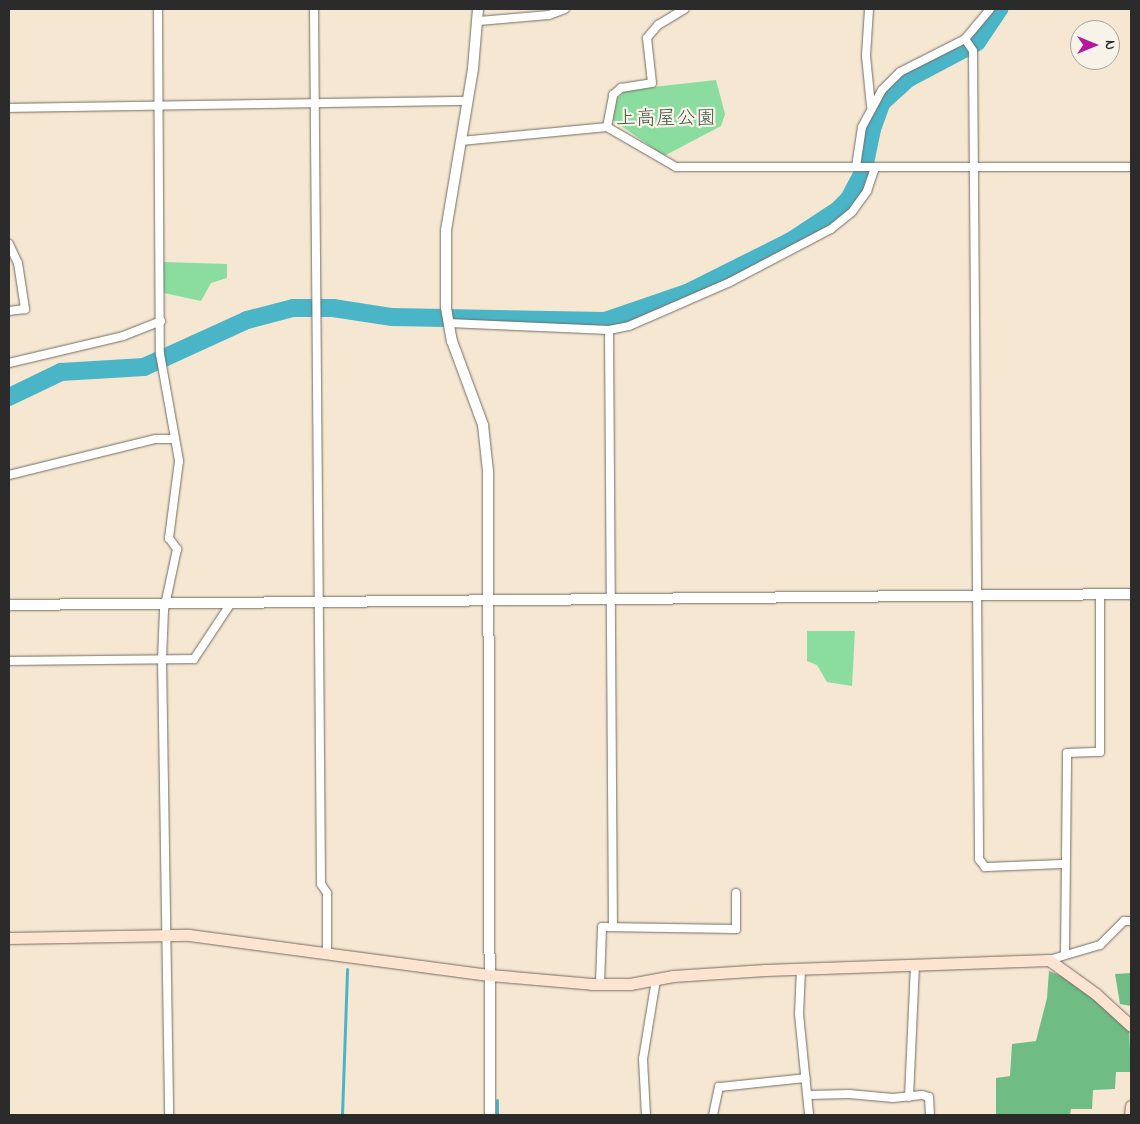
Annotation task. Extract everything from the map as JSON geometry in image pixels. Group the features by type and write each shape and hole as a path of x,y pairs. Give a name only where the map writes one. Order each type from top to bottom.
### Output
{"main road":[{"path":"9,938 166,935 328,952 490,975 600,984 800,969 1048,960 1096,994 1131,1026"},
{"path":"1130,1115 1131,1106"}],"street":[{"path":"158,9 160,354 179,461 169,538 177,548 166,603 162,659 169,1115"},
{"path":"314,9 318,301 321,884 327,893 328,952"},
{"path":"478,9 479,21 446,231 446,308 448,323 487,446 490,1115"},
{"path":"479,21 549,15 565,9"},
{"path":"607,127 613,94 621,88 652,83 647,38 658,25 685,9"},
{"path":"869,9 866,56 871,106"},
{"path":"856,167 862,127 871,106 900,72 966,40 990,9"},
{"path":"966,40 973,51 979,595 979,859 985,867 1064,864"},
{"path":"9,108 467,101"},
{"path":"461,141 607,127 676,167 1131,167"},
{"path":"448,323 609,330 630,326 730,282 831,229 852,212 867,190 875,168"},
{"path":"9,244 18,263 24,309 9,311"},
{"path":"9,363 123,336 161,321"},
{"path":"609,330 613,927"},
{"path":"9,475 156,439 175,439"},
{"path":"1065,954 1064,864 1067,753 1100,752 1100,594"},
{"path":"9,605 1131,594"},
{"path":"9,661 194,659 231,603"},
{"path":"600,984 602,927 736,929 736,893"},
{"path":"1048,960 1100,945 1124,921 1131,921"},
{"path":"909,1097 915,966"},
{"path":"800,969 799,1014 809,1115"},
{"path":"646,1115 643,1059 656,980"},
{"path":"712,1115 719,1087 806,1078"},
{"path":"808,1095 909,1097 922,1094 929,1097 930,1115"}],"green space":[{"name":"上高屋公園","path":"716,80 725,114 721,126 664,156 613,120 614,102 626,90"},
{"path":"163,262 227,264 227,278 211,283 201,301 164,293"},
{"path":"807,631 855,631 852,686 827,682 817,665 807,661"},
{"path":"1049,971 1071,980 1107,1006 1129,1028 1131,1072 1116,1072 1115,1089 1093,1090 1092,1109 1071,1109 1070,1115 996,1115 996,1078 1010,1076 1012,1044 1036,1041 1047,998"},
{"path":"1131,973 1131,1006 1120,1004 1115,974"}],"waterway":[{"path":"9,397 61,372 144,367 247,320 293,308 333,308 392,317 605,321 687,293 791,241 838,210 849,199 863,173 872,129 882,102 909,78 977,42 999,9"},
{"path":"342,1115 347,969"},
{"path":"497,1100 497,1115"}]}
